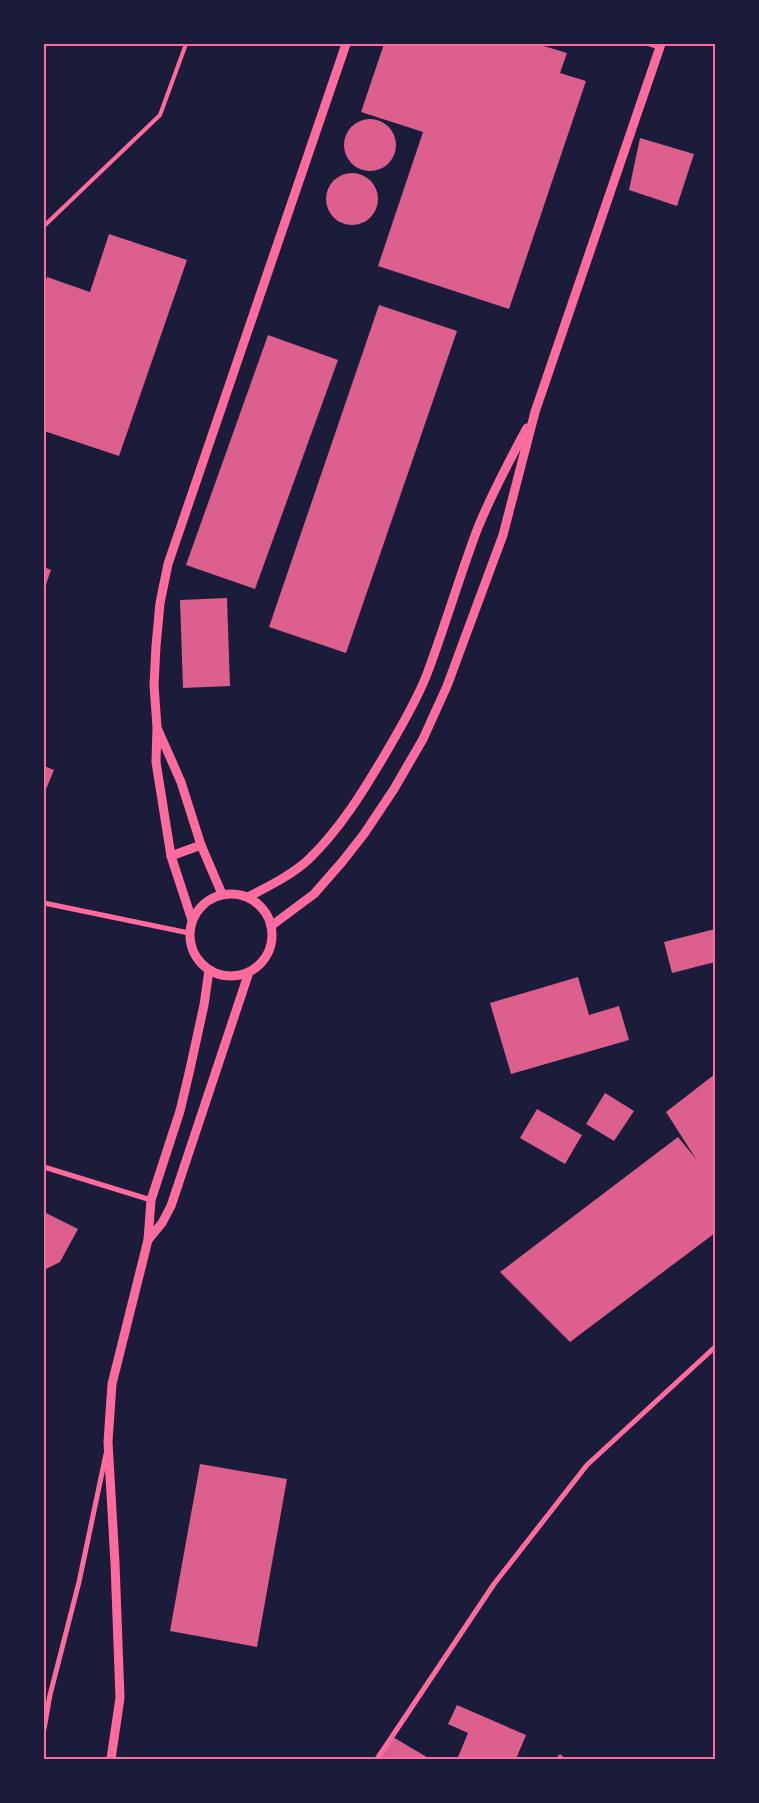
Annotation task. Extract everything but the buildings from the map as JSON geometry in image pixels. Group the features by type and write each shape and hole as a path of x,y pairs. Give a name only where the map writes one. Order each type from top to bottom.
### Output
{"street":[{"path":"192,920 171,856 156,762 157,727 154,685 160,603 168,564 346,44"},
{"path":"272,926 314,894 364,834 394,789 423,739 448,686 503,535 535,412 660,45 650,44"},
{"path":"248,897 290,873 308,860 329,838 350,810 399,730 426,676 478,530 497,483 535,412"},
{"path":"157,727 181,782 201,845 222,894"},
{"path":"171,856 201,845"},
{"path":"231,893 248,897 259,904 267,914 272,926 272,940 268,953 260,964 249,972 236,976 222,975 209,970 200,963 190,944 189,933 192,920 199,908 210,899 222,894 231,893"},
{"path":"44,903 189,933"},
{"path":"111,1759 120,1698 108,1442 112,1384 148,1240 151,1200 180,1111 198,1038 209,970"},
{"path":"148,1240 162,1223 171,1206 249,972"},
{"path":"44,1166 151,1200"},
{"path":"377,1759 494,1584 587,1465 715,1348"},
{"path":"44,1729 50,1695 79,1582 108,1442"}],"lane":[{"path":"44,226 160,115 186,44"}]}
